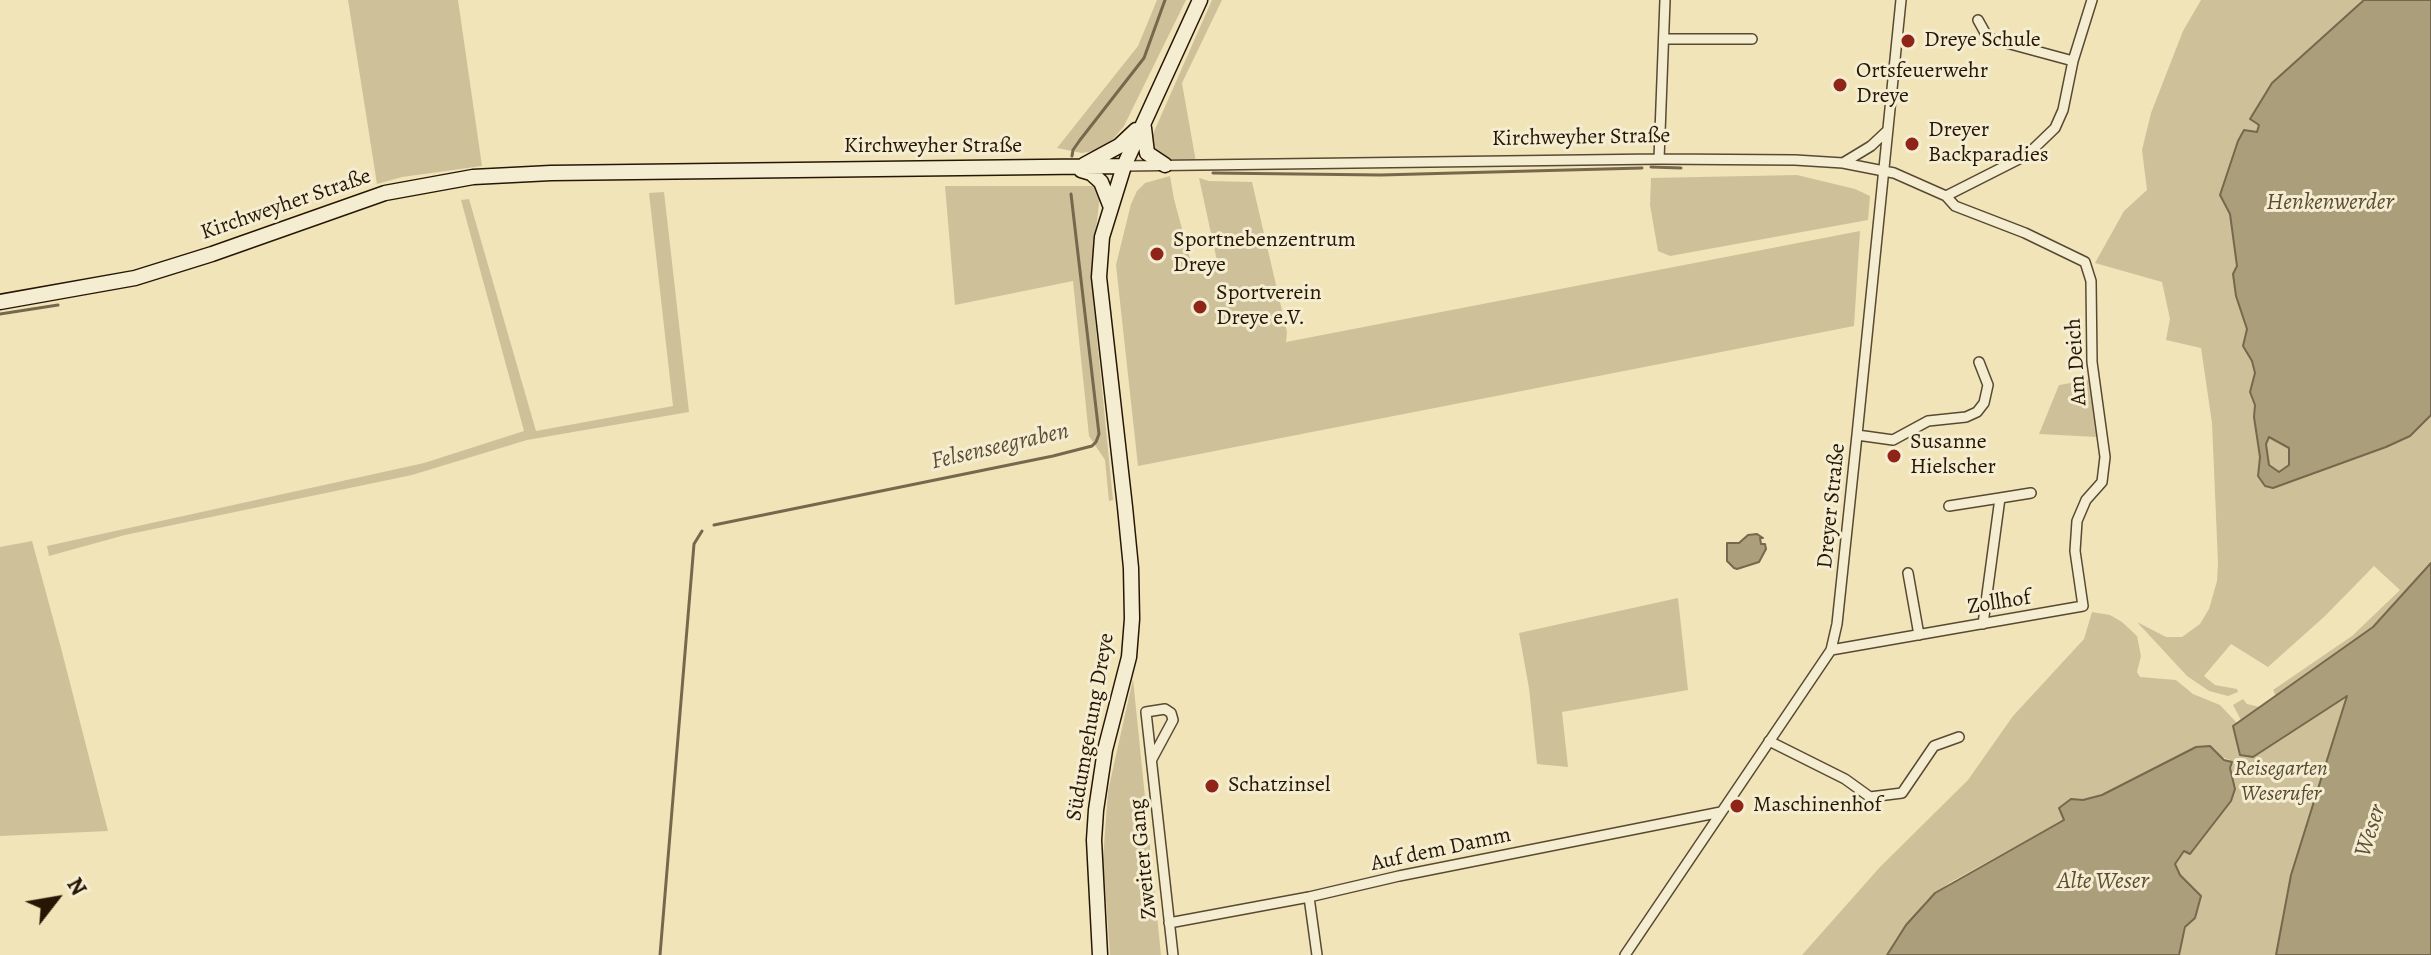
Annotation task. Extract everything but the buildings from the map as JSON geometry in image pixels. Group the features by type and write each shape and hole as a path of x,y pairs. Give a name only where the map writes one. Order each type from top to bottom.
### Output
{"main road":[{"name":"Südumgehung Dreye","path":"1100,955 1096,810 1105,750 1129,657 1132,619 1127,522 1099,277 1102,237 1124,166 1200,0"},
{"path":"1146,119 1147,153 1165,165"},
{"path":"1076,168 1119,146 1146,119"},
{"name":"Kirchweyher Straße","path":"0,302 135,278 385,193 473,177 551,173 1124,166"},
{"path":"1076,168 1091,173 1101,182 1110,205"}],"street":[{"path":"1659,159 1665,0"},
{"name":"Dreyer Straße","path":"1625,955 1831,650 1837,624 1901,0"},
{"path":"1946,196 2027,155 2055,128 2063,110 2073,61 2092,0"},
{"path":"1978,20 1988,38 2073,61"},
{"path":"1664,39 1752,39"},
{"path":"1843,163 1863,152 1888,130"},
{"name":"Kirchweyher Straße","path":"1124,166 1659,159 1795,160 1884,170"},
{"name":"Am Deich","path":"1884,170 1946,196 1955,206 2025,233 2085,262 2091,281 2092,362 2105,457 2102,482 2086,500 2077,521 2075,551 2083,606"},
{"path":"1857,435 1893,440 1928,421 1966,417 1977,412 1984,403 1988,385 1979,362"},
{"path":"1949,506 2031,493"},
{"path":"1983,624 2000,498"},
{"path":"1908,573 1919,635"},
{"name":"Zollhof","path":"1831,650 2083,606"},
{"name":"Zweiter Gang","path":"1152,759 1173,720 1171,713 1165,709 1146,712 1173,955"},
{"path":"1769,741 1845,779 1870,797 1902,793 1934,746 1959,737"},
{"name":"Auf dem Damm","path":"1169,923 1721,812"},
{"path":"1309,897 1317,955"}],"green space":[{"path":"348,0 458,0 482,166 402,177 377,184"},
{"path":"1157,0 1186,0 1124,126 1109,144 1094,151 1082,153 1057,148 1138,46"},
{"path":"1212,0 1222,0 1182,83 1196,162 1165,159 1153,152 1149,143"},
{"path":"2201,0 2364,0 2272,83 2257,133 2244,130 2220,195 2230,214 2237,266 2233,274 2236,296 2247,329 2243,346 2255,373 2250,392 2255,405 2260,457 2258,476 2265,486 2410,436 2431,415 2431,563 2373,627 2276,696 2273,690 2352,636 2400,590 2374,566 2268,667 2231,644 2204,676 2215,685 2237,689 2238,692 2228,696 2209,691 2187,676 2137,622 2166,637 2182,637 2200,624 2209,609 2217,581 2218,563 2212,423 2201,348 2166,340 2170,319 2162,282 2095,263 2124,211 2147,190 2142,150 2151,113 2183,31"},
{"path":"1797,175 1855,189 1870,196 1868,220 1670,256 1658,251 1650,205 1651,178"},
{"path":"1170,176 1194,274 1219,270 1199,178 1252,182 1287,332 1286,342 1860,231 1854,326 1138,466 1116,265 1137,191 1145,183"},
{"path":"945,186 1094,186 1098,189 1100,195 1092,264 1093,298 1113,500 1109,501 1105,460 1089,436 1073,281 955,305"},
{"path":"664,192 689,412 527,440 412,475 125,535 49,556 47,546 424,463 524,431 461,200 469,199 536,431 673,406 649,193"},
{"path":"2089,380 2097,437 2039,434 2059,385"},
{"path":"2269,437 2289,448 2289,465 2279,472 2269,465 2266,444"},
{"path":"32,541 108,831 0,836 0,547"},
{"path":"1678,598 1688,690 1562,712 1568,767 1537,764 1529,688 1519,633"},
{"name":"Reisegarten Weserufer","path":"2092,612 2110,615 2137,636 2141,656 2137,672 2140,677 2176,680 2193,694 2220,705 2237,723 2233,727 2348,695 2291,875 2276,955 2179,955 2196,890 2180,875 2175,865 2185,851 2191,853 2231,801 2234,778 2230,760 2195,747 2102,795 2083,800 2064,820 1949,883 1926,901 1887,955 1802,955 1880,867 1968,780 2013,716 2084,639"},
{"path":"1133,679 1161,955 1110,955 1103,859 1108,791"},
{"path":"2243,699 2247,704 2260,707 2241,720 2233,705"}],"water":[{"name":"Henkenwerder","path":"2364,0 2431,0 2431,415 2410,436 2273,488 2265,486 2258,476 2260,457 2255,405 2250,392 2255,373 2243,346 2247,329 2236,296 2233,274 2237,266 2230,214 2220,195 2244,130 2257,132 2259,125 2250,119 2272,83","holes":["2269,437 2289,448 2289,465 2279,472 2269,465 2266,444"]},
{"path":"1757,534 1763,538 1760,538 1761,544 1765,544 1766,549 1759,562 1734,568 1727,561 1727,543 1739,543 1748,535"},
{"name":"Weser","path":"2431,563 2431,955 2276,955 2291,875 2347,696 2253,757 2240,755 2233,726 2373,627"},
{"name":"Alte Weser","path":"2210,746 2224,760 2232,762 2230,768 2235,789 2231,801 2190,854 2184,851 2175,864 2180,875 2201,896 2195,918 2185,927 2179,955 1887,955 1906,925 1935,893 2064,820 2059,808 2071,799 2083,800 2102,795 2196,747"}],"waterway":[{"name":"Felsenseegraben","path":"1072,156 1080,140 1144,58 1165,0"},
{"path":"1651,167 1681,168"},
{"path":"1213,173 1381,175 1642,168"},
{"name":"Felsenseegraben","path":"714,525 1092,446 1099,434 1071,194"},
{"path":"0,314 58,305"},
{"name":"Felsenseegraben","path":"660,955 694,544 702,531"}],"place":[{"name":"Dreye Schule","path":"1908,41"},
{"name":"Ortsfeuerwehr Dreye","path":"1840,85"},
{"name":"Dreyer Backparadies","path":"1912,144"},
{"name":"Sportnebenzentrum Dreye","path":"1157,254"},
{"name":"Sportverein Dreye e.V.","path":"1200,307"},
{"name":"Susanne Hielscher","path":"1894,456"},
{"name":"Schatzinsel","path":"1212,786"},
{"name":"Maschinenhof","path":"1737,806"}]}
